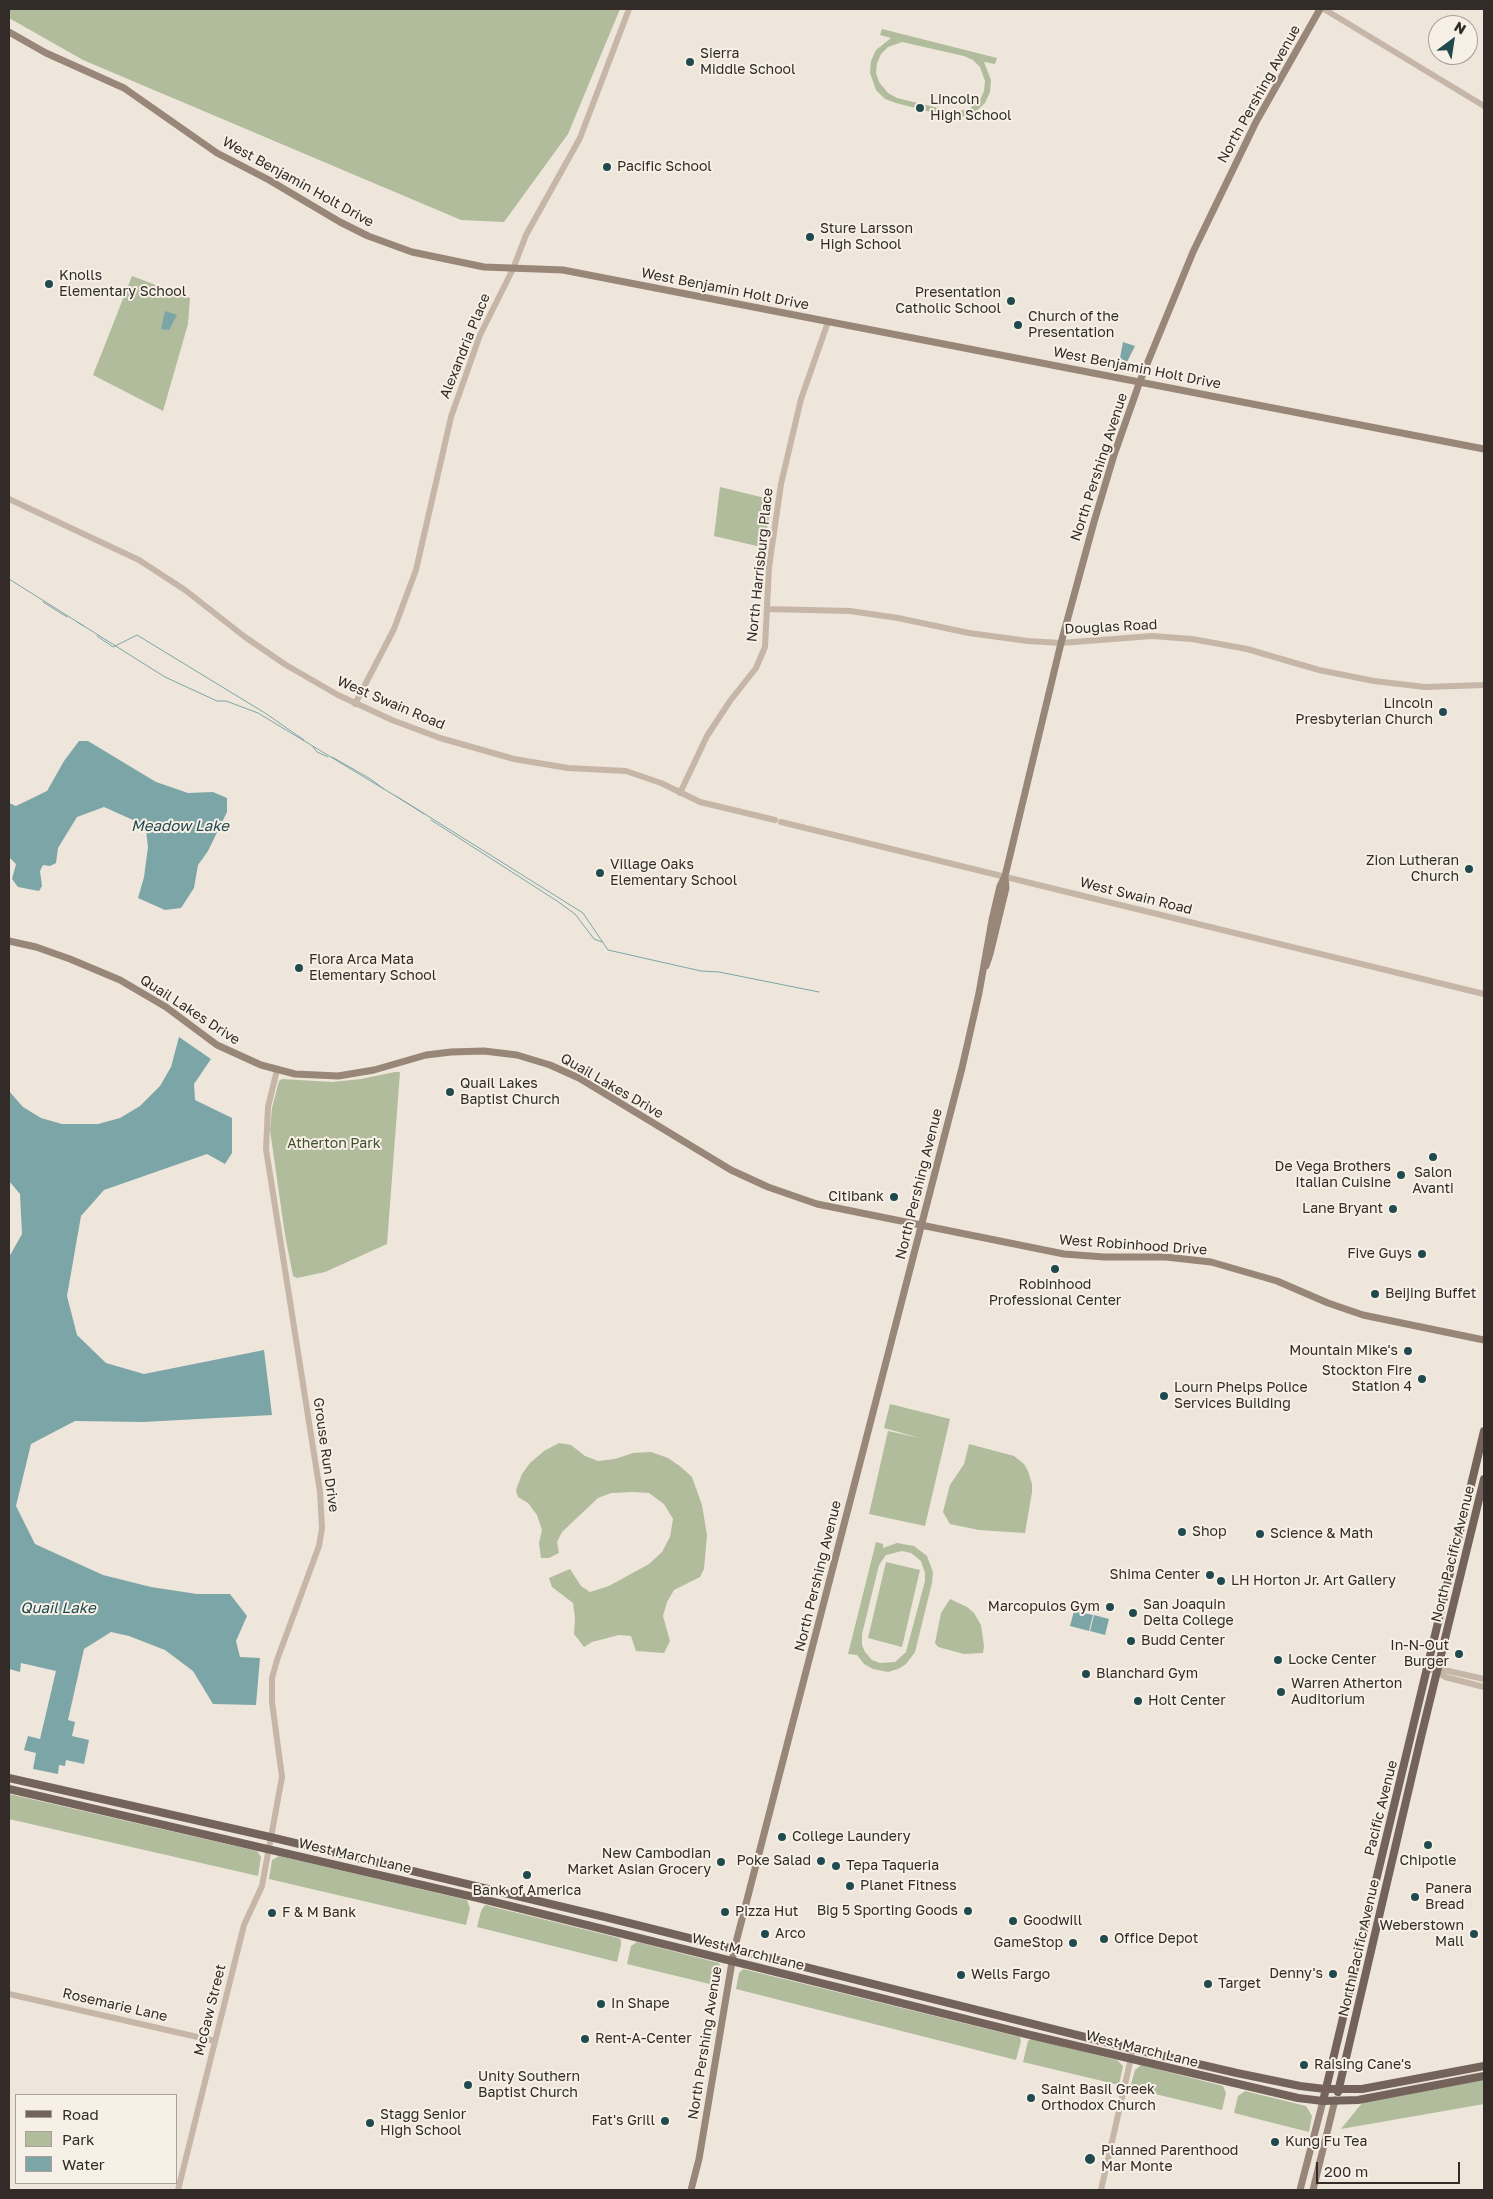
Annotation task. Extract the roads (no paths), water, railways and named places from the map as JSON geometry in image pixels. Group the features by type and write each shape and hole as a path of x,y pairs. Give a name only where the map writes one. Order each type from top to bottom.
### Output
{"main road":[{"name":"North Pershing Avenue","path":"691,2190 699,2159 731,1961 962,1068 984,971 984,953 1000,886 1005,876 1061,643 1094,522 1114,455 1140,381 1179,284 1221,192 1256,122 1320,9"},
{"name":"West Benjamin Holt Drive","path":"9,32 53,56 124,88 218,153 269,180 316,209 368,236 412,252 437,259 478,266 563,270 1484,449"},
{"name":"Quail Lakes Drive","path":"9,941 36,947 100,970 147,995 226,1050 244,1059 277,1070 308,1075 338,1076 374,1070 426,1055 451,1052 484,1051 517,1055 550,1065 579,1078 709,1158 768,1187 831,1207 921,1226"},
{"name":"West Robinhood Drive","path":"921,1226 1064,1254 1104,1257 1166,1257 1211,1262 1277,1281 1328,1303 1363,1315 1484,1340"},
{"name":"Pacific Avenue","path":"1300,2190 1484,1431"},
{"name":"North Pacific Avenue","path":"1313,2190 1484,1479"},
{"name":"West March Lane","path":"9,1778 604,1917 1237,2073 1326,2089 1362,2089 1484,2066"},
{"name":"West March Lane","path":"9,1789 268,1848 1298,2098 1323,2101 1358,2100 1484,2076"},
{"path":"1393,1810 1395,1815 1388,1849 1393,1860"}],"street":[{"name":"Alexandria Place","path":"355,704 394,630 407,596 424,543 444,446 454,408 480,336 526,235 580,138 629,9"},
{"path":"1324,9 1484,106"},
{"name":"North Harrisburg Place","path":"680,793 712,727 759,662 765,647 775,516 788,448 810,372 828,322"},
{"name":"West Swain Road","path":"9,499 124,552 160,572 266,652 310,680 355,704 412,728 475,750 547,766 626,771 661,783 700,802 1484,994"},
{"name":"Douglas Road","path":"767,610 850,612 898,618 987,636 1061,643 1133,636 1168,636 1230,645 1319,670 1374,681 1424,688 1484,685"},
{"name":"Grouse Run Drive","path":"270,1838 282,1777 272,1702 272,1678 319,1546 322,1517 266,1149 268,1107 277,1070"},
{"path":"1427,1669 1437,1672 1445,1678 1484,1687"},
{"path":"1437,1672 1444,1670 1484,1679"},
{"name":"McGaw Street","path":"178,2190 244,1925 262,1886 270,1838"},
{"name":"Rosemarie Lane","path":"9,1994 215,2040"},
{"path":"1100,2190 1134,2048"}],"water":[{"path":"165,311 177,315 169,330 161,329"},
{"path":"1123,342 1135,346 1127,362 1120,358"},
{"name":"Meadow Lake","path":"79,741 88,741 156,782 188,793 213,792 227,798 227,812 208,851 198,865 194,888 181,908 165,910 138,898 144,877 148,847 146,830 133,820 104,807 77,817 58,848 56,863 50,866 43,865 40,871 42,886 39,891 18,887 12,879 16,864 9,857 9,803 16,806 47,791 64,761"},
{"name":"Quail Lake","path":"179,1037 211,1059 194,1084 195,1100 232,1118 232,1153 225,1164 207,1154 104,1190 81,1216 67,1296 77,1335 106,1363 144,1374 264,1350 272,1415 143,1422 75,1421 31,1444 16,1506 35,1544 103,1575 151,1587 197,1594 230,1594 247,1616 236,1641 240,1657 260,1658 256,1705 213,1704 193,1671 165,1650 129,1636 111,1632 84,1649 68,1720 75,1722 72,1736 89,1740 84,1764 66,1760 65,1766 59,1765 58,1774 33,1769 36,1753 24,1750 28,1736 40,1739 56,1671 21,1663 20,1672 9,1669 9,1257 22,1234 20,1194 9,1181 9,1091 23,1107 41,1118 62,1124 98,1124 120,1118 140,1106 160,1086 171,1067"},
{"path":"1074,1611 1093,1615 1089,1631 1070,1626"},
{"path":"1094,1615 1109,1619 1105,1635 1090,1631"}],"waterway":[{"path":"9,579 165,677 217,701 226,701 258,713 412,806 583,913 608,950 701,971 719,972 819,992"},
{"path":"43,602 67,617"},
{"path":"77,622 84,626"},
{"path":"97,636 113,647 137,635 265,713 304,740"},
{"path":"313,747 317,752 328,757"},
{"path":"332,757 369,778 384,789"},
{"path":"396,796 424,814"},
{"path":"431,820 557,901 575,914 594,939 602,942"}],"place":[{"name":"Sierra Middle School","path":"690,62"},
{"name":"Lincoln High School","path":"920,108"},
{"name":"Pacific School","path":"607,167"},
{"name":"Sture Larsson High School","path":"810,237"},
{"name":"Knolls Elementary School","path":"49,284"},
{"name":"Presentation Catholic School","path":"1011,301"},
{"name":"Church of the Presentation","path":"1018,325"},
{"name":"Lincoln Presbyterian Church","path":"1443,712"},
{"name":"Zion Lutheran Church","path":"1469,869"},
{"name":"Village Oaks Elementary School","path":"600,873"},
{"name":"Flora Arca Mata Elementary School","path":"299,968"},
{"name":"Quail Lakes Baptist Church","path":"450,1092"},
{"name":"Salon Avanti","path":"1433,1157"},
{"name":"De Vega Brothers Italian Cuisine","path":"1401,1175"},
{"name":"Citibank","path":"894,1197"},
{"name":"Lane Bryant","path":"1393,1209"},
{"name":"Five Guys","path":"1422,1254"},
{"name":"Robinhood Professional Center","path":"1055,1269"},
{"name":"Beijing Buffet","path":"1375,1294"},
{"name":"Mountain Mike's","path":"1408,1351"},
{"name":"Stockton Fire Station 4","path":"1422,1379"},
{"name":"Lourn Phelps Police Services Building","path":"1164,1396"},
{"name":"Shop","path":"1182,1532"},
{"name":"Science & Math","path":"1260,1534"},
{"name":"Shima Center","path":"1210,1575"},
{"name":"LH Horton Jr. Art Gallery","path":"1221,1581"},
{"name":"Marcopulos Gym","path":"1110,1607"},
{"name":"San Joaquin Delta College","path":"1133,1613"},
{"name":"Budd Center","path":"1131,1641"},
{"name":"In-N-Out Burger","path":"1459,1654"},
{"name":"Locke Center","path":"1278,1660"},
{"name":"Blanchard Gym","path":"1086,1674"},
{"name":"Warren Atherton Auditorium","path":"1281,1692"},
{"name":"Holt Center","path":"1138,1701"},
{"name":"College Laundery","path":"782,1837"},
{"name":"Chipotle","path":"1428,1845"},
{"name":"Poke Salad","path":"821,1861"},
{"name":"New Cambodian Market Asian Grocery","path":"721,1862"},
{"name":"Tepa Taqueria","path":"836,1866"},
{"name":"Bank of America","path":"527,1875"},
{"name":"Planet Fitness","path":"850,1886"},
{"name":"Panera Bread","path":"1415,1897"},
{"name":"Big 5 Sporting Goods","path":"968,1911"},
{"name":"Pizza Hut","path":"725,1912"},
{"name":"F & M Bank","path":"272,1913"},
{"name":"Goodwill","path":"1013,1921"},
{"name":"Arco","path":"765,1934"},
{"name":"Weberstown Mall","path":"1474,1934"},
{"name":"Office Depot","path":"1104,1939"},
{"name":"GameStop","path":"1073,1943"},
{"name":"Denny's","path":"1333,1974"},
{"name":"Wells Fargo","path":"961,1975"},
{"name":"Target","path":"1208,1984"},
{"name":"In Shape","path":"601,2004"},
{"name":"Rent-A-Center","path":"585,2039"},
{"name":"Raising Cane's","path":"1304,2065"},
{"name":"Unity Southern Baptist Church","path":"468,2085"},
{"name":"Saint Basil Greek Orthodox Church","path":"1031,2098"},
{"name":"Fat's Grill","path":"665,2121"},
{"name":"Stagg Senior High School","path":"370,2123"},
{"name":"Kung Fu Tea","path":"1275,2142"},
{"name":"Planned Parenthood Mar Monte","path":"1090,2159"}],"park label":[{"name":"Atherton Park","path":"334,1144"}]}
